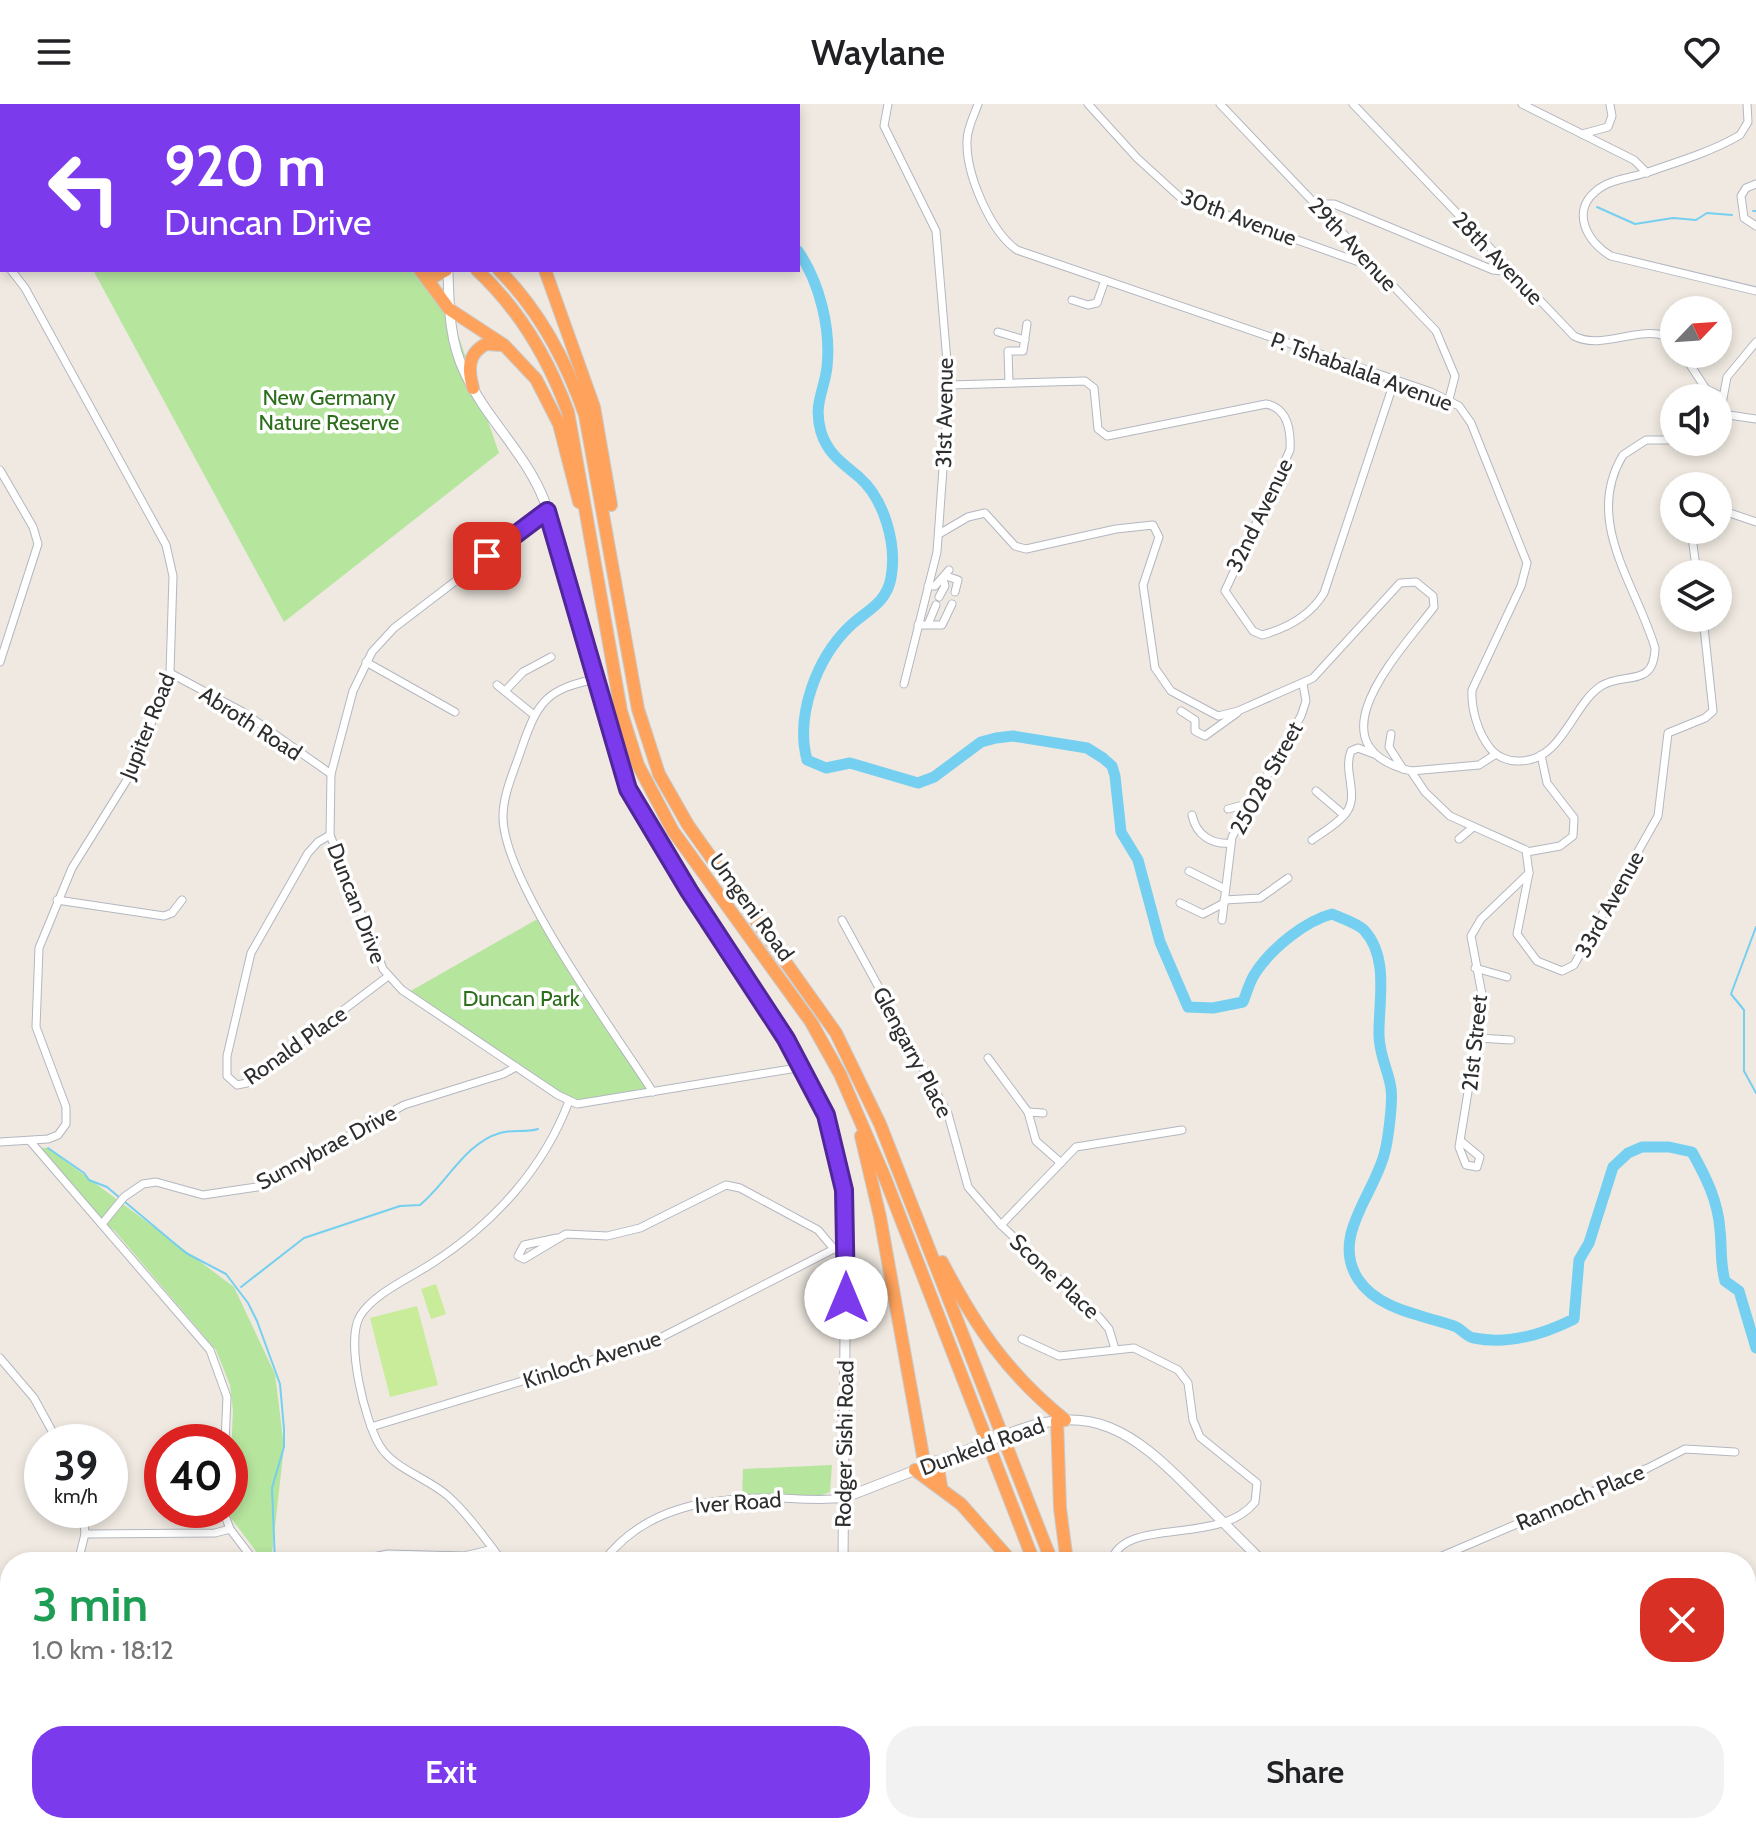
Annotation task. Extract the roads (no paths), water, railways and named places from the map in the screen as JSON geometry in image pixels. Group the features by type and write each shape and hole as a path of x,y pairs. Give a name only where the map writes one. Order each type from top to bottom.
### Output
{"highway":[{"path":"422,272 435,276 443,272"},
{"path":"422,272 449,309 504,345 536,379 559,424 609,634"},
{"name":"Umgeni Road","path":"479,272 527,329 561,394 576,443 626,728 652,796 681,843 811,1022 853,1101 1030,1552"},
{"name":"Umgeni Road","path":"501,272 548,331 577,392 591,440 638,709 659,774 688,825 836,1033 867,1092 1048,1552"},
{"path":"546,272 594,407 609,487 616,576"},
{"path":"473,388 469,370 474,352 486,344 504,345"},
{"path":"853,1101 880,1217 926,1466 1004,1552"},
{"path":"896,1164 961,1300 987,1342 1057,1420 1060,1508 1066,1552"},
{"path":"926,1466 941,1486"}],"street":[{"name":"31st Avenue","path":"888,104 884,126 936,231 949,385 939,534 904,684"},
{"name":"P. Tshabalala Avenue","path":"978,104 969,129 967,151 981,195 1003,235 1017,250 1395,379 1449,399 1463,410 1527,563 1521,586 1472,690 1476,719 1496,754"},
{"name":"30th Avenue","path":"1088,104 1137,158 1182,199 1375,267"},
{"name":"29th Avenue","path":"1220,104 1441,339 1455,376 1449,399"},
{"name":"28th Avenue","path":"1353,104 1579,339 1660,336"},
{"path":"1522,104 1638,163 1647,173"},
{"path":"1747,104 1748,122 1740,135 1594,191 1584,218 1592,243 1617,258 1756,291"},
{"path":"1582,134 1608,127 1612,116 1610,105"},
{"path":"1756,184 1746,188 1741,196 1744,218 1756,226"},
{"path":"1315,204 1334,204 1493,270 1512,272"},
{"name":"Jupiter Road","path":"0,1142 54,1137 67,1120 66,1107 35,1021 39,948 57,900 80,853 135,767 170,673 173,576 166,545 25,288 13,272"},
{"name":"Rodger Sishi Road","path":"447,272 449,309 459,359 473,388 526,463 547,511 615,752 633,799 803,1067 835,1140 844,1190 846,1247 843,1552"},
{"path":"1072,300 1088,305 1097,303 1105,280"},
{"path":"1009,383 1008,351 1022,352 1027,324"},
{"path":"998,332 1025,340"},
{"path":"1727,384 1732,368 1756,342"},
{"name":"32nd Avenue","path":"949,385 1089,383 1095,392 1098,429 1107,436 1266,404 1280,411 1289,426 1290,450 1225,591 1253,631 1262,635 1299,620 1317,605 1324,593 1395,379"},
{"path":"1732,415 1756,419"},
{"path":"1312,840 1344,815 1350,803 1347,762 1351,751 1358,748 1374,754 1394,768 1407,770 1479,765 1496,754 1519,762 1541,755 1567,730 1597,690 1613,681 1641,676 1653,661 1653,641 1610,538 1607,514 1623,455 1646,440 1660,440"},
{"path":"0,470 33,527 38,544 0,662"},
{"name":"Duncan Drive","path":"547,511 400,623 366,662 353,691 331,774 330,835 387,977 569,1101"},
{"path":"939,534 968,517 985,513 1015,546 1026,549 1116,529 1153,525 1159,537 1147,567 1143,593 1157,674 1171,691 1221,716 1303,684 1326,667 1400,583 1412,581 1429,592 1434,607 1368,698 1364,727 1374,754"},
{"path":"1732,514 1756,522"},
{"path":"928,586 935,586 946,575"},
{"path":"946,575 958,580 955,592"},
{"path":"929,622 945,586 946,575"},
{"path":"918,625 929,622 942,625 952,604"},
{"name":"33rd Avenue","path":"1527,852 1529,873 1518,937 1541,964 1562,971 1571,969 1658,816 1668,733 1705,718 1713,711 1705,632"},
{"path":"505,691 523,672 551,657"},
{"path":"366,662 455,712"},
{"name":"Abroth Road","path":"170,673 243,712 331,774"},
{"path":"596,679 555,691 534,715 504,803 507,843 541,917 653,1092"},
{"name":"25028 Street","path":"1222,920 1231,843 1301,716 1306,701 1303,684"},
{"path":"497,685 534,715"},
{"path":"1181,711 1195,720 1194,729 1205,736 1238,711"},
{"path":"1391,734 1389,747 1444,812 1472,828 1510,841 1527,852 1560,846 1573,836 1574,818 1547,783 1541,755"},
{"path":"1316,791 1344,815"},
{"path":"1228,809 1251,803"},
{"path":"1192,815 1193,822 1209,840 1218,844 1231,843"},
{"path":"1459,839 1472,828"},
{"name":"Ronald Place","path":"330,835 308,853 251,953 227,1056 227,1076 237,1085 247,1083 387,977"},
{"path":"1189,871 1225,889"},
{"name":"21st Street","path":"1462,1142 1483,995 1470,943 1475,926 1529,873"},
{"path":"1180,903 1203,914 1224,902 1260,898 1288,878"},
{"path":"57,900 167,916 182,900"},
{"name":"Glengarry Place","path":"842,920 948,1114 968,1187 1001,1225"},
{"path":"1475,968 1507,977"},
{"path":"1478,1038 1511,1040"},
{"path":"988,1058 1028,1112 1033,1137 1061,1163"},
{"name":"Sunnybrae Drive","path":"102,1224 130,1191 147,1182 203,1195 257,1187 404,1105 503,1074 516,1067"},
{"path":"495,1552 448,1496 386,1454 363,1404 355,1340 359,1318 379,1299 444,1256 489,1218 541,1159 569,1101 600,1103 803,1067"},
{"path":"1028,1112 1043,1113"},
{"name":"Scone Place","path":"1115,1349 1109,1329 1099,1317 1001,1225 1080,1146 1182,1130"},
{"path":"30,1141 214,1357 227,1397 226,1424"},
{"path":"526,1258 518,1256 522,1246 575,1233 600,1236 626,1232 662,1218 711,1190 731,1185 818,1230 834,1249"},
{"name":"Kinloch Avenue","path":"371,1427 654,1341 834,1249 846,1247"},
{"path":"1022,1339 1059,1356 1140,1349 1182,1373 1188,1383 1193,1420 1200,1437 1257,1483 1259,1492 1253,1506 1223,1522 1181,1533 1134,1536 1122,1543 1117,1552"},
{"path":"0,1358 34,1398 48,1424"},
{"name":"Dunkeld Road","path":"844,1498 1013,1432 1057,1420 1104,1425 1135,1439 1253,1552"},
{"name":"Rannoch Place","path":"1451,1552 1648,1468 1681,1450 1735,1452"},
{"name":"Iver Road","path":"613,1552 638,1528 695,1503 750,1498 844,1498"},
{"path":"80,1552 84,1528"},
{"path":"85,1534 215,1533 230,1529 247,1552"},
{"path":"481,1552 493,1549"}],"waterway":[{"path":"1597,207 1635,224 1673,218 1696,220 1707,213 1732,215"},
{"path":"800,254 818,292 827,337 826,376 819,406 821,432 832,452 876,498 887,524 892,552 891,578 885,594 849,627 818,671 804,725 807,760 826,768 850,763 918,783 934,777 981,742 996,738 1013,736 1087,748 1112,766 1121,832 1138,860 1160,942 1188,1007 1213,1008 1243,1002 1254,975 1271,954 1300,929 1332,914 1364,930 1372,941 1380,967 1380,1044 1390,1082 1390,1122 1384,1155 1351,1232 1349,1248 1358,1279 1377,1298 1389,1305 1454,1326 1468,1336 1487,1340 1526,1337 1574,1319 1579,1260 1589,1243 1613,1167 1628,1153 1642,1147 1669,1147 1692,1152 1706,1180 1719,1219 1725,1281 1739,1291 1756,1348"},
{"path":"1756,927 1731,994 1744,1010 1744,1071 1756,1093"},
{"path":"241,1287 304,1238 400,1206 420,1205 466,1154 488,1138 505,1132 538,1129"},
{"path":"48,1148 84,1173 89,1180 107,1187 120,1198"},
{"path":"125,1202 186,1253 226,1274 257,1321 280,1384 284,1429 284,1447 272,1488 275,1552"}],"park label":[{"name":"New Germany Nature Reserve","path":"329,410"},
{"name":"Duncan Park","path":"521,998"}]}
